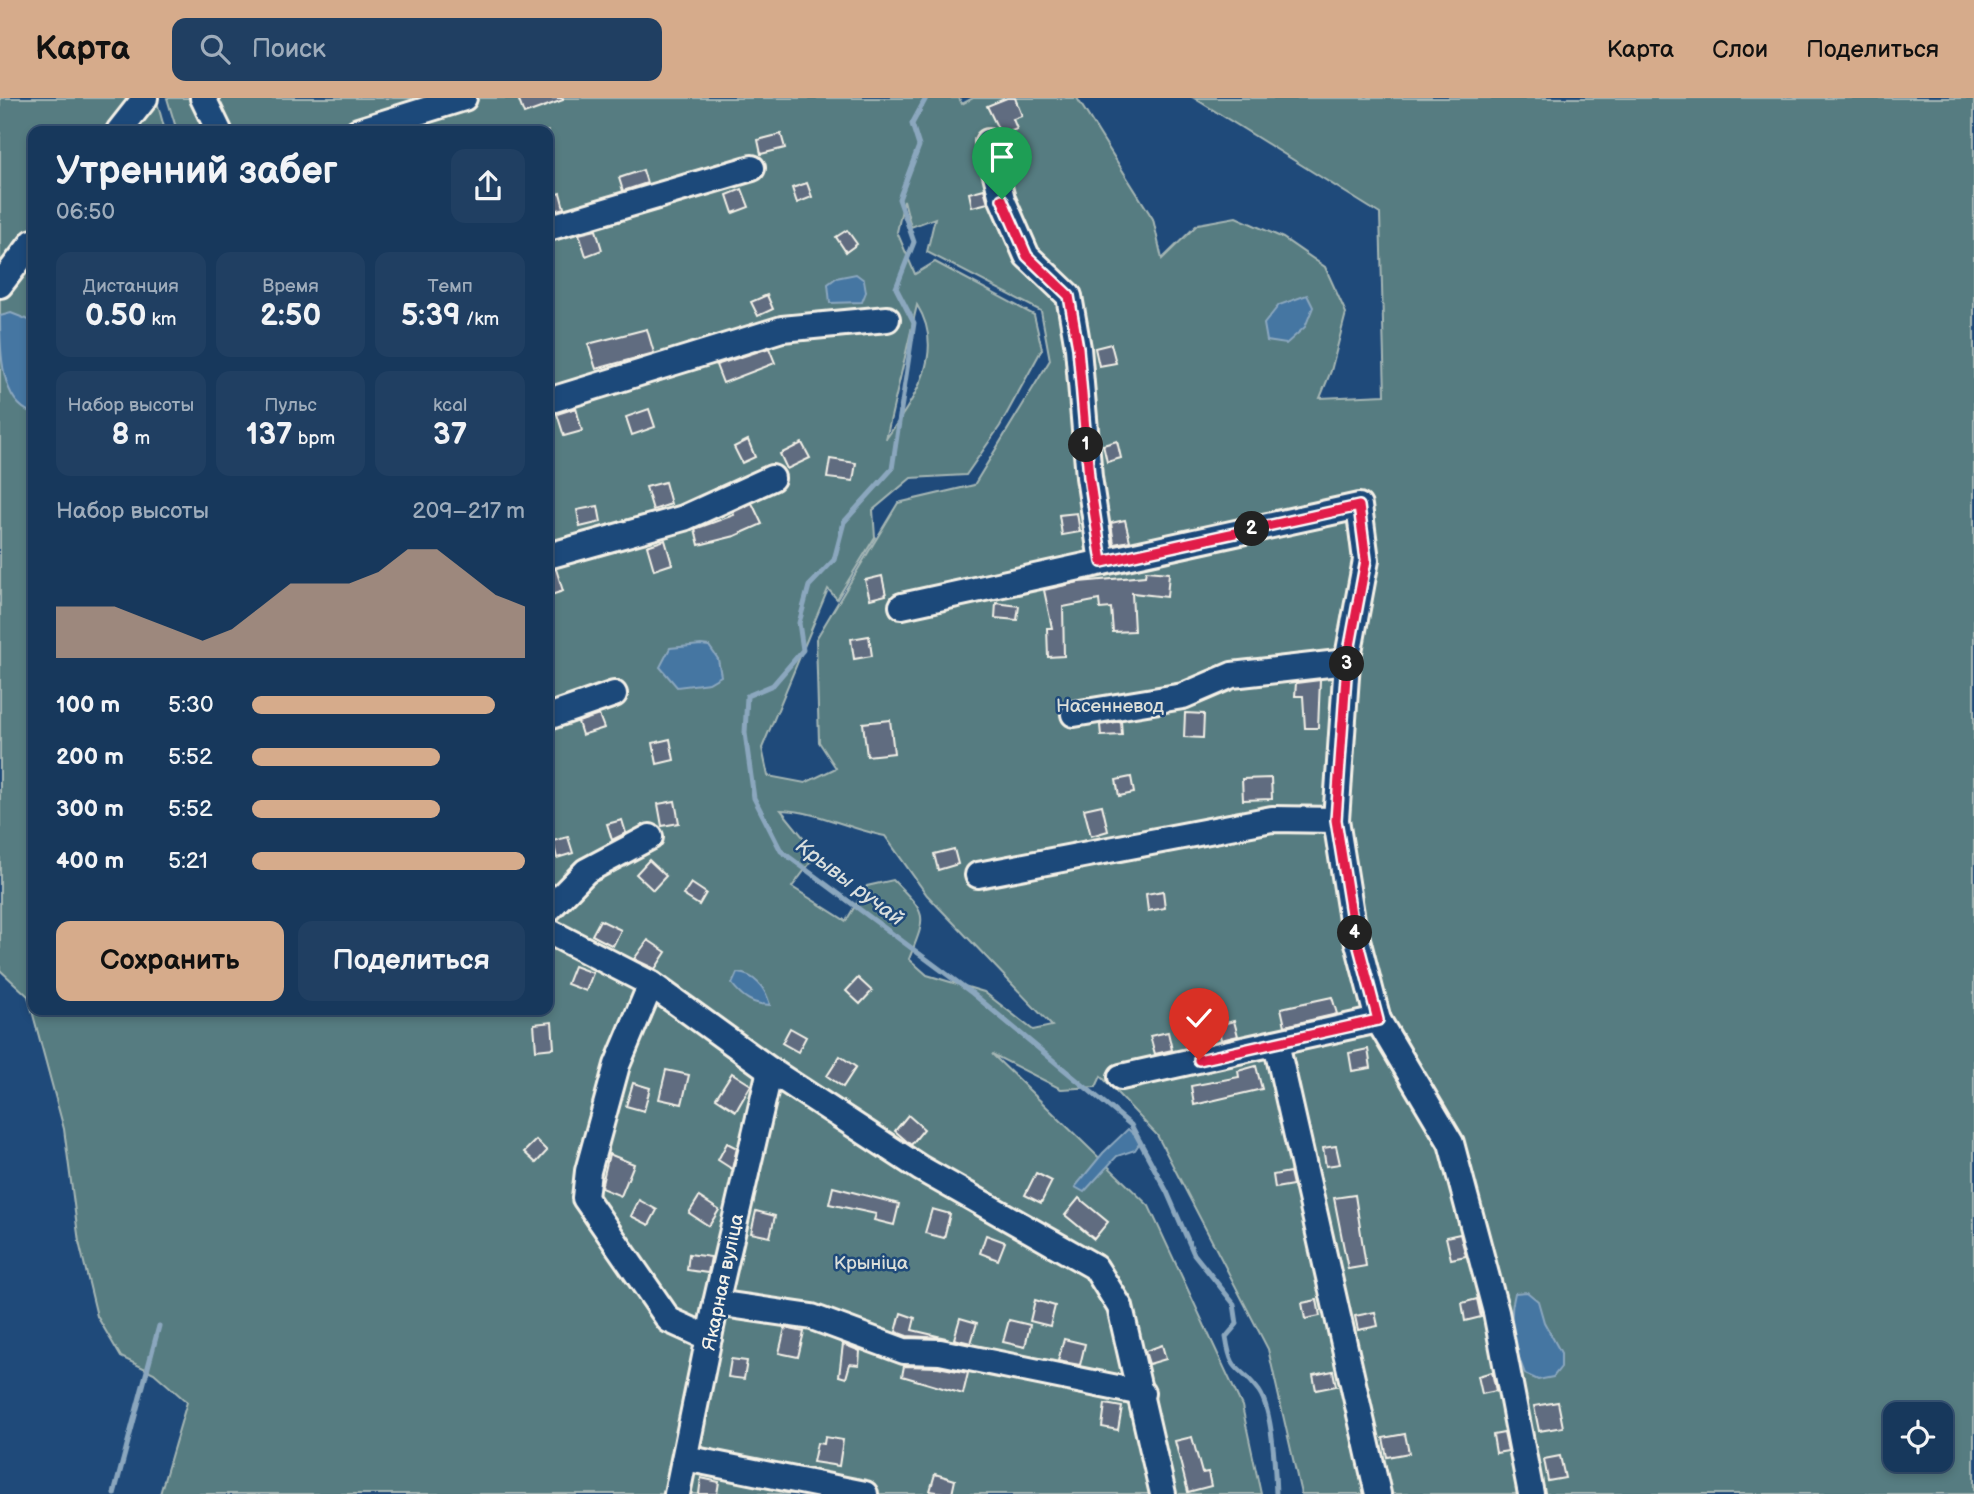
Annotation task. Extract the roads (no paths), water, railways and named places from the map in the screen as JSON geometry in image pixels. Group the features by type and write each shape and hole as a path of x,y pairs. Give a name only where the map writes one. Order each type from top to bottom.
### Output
{"street":[{"path":"123,126 145,98"},
{"path":"203,98 217,126"},
{"path":"374,126 464,98"},
{"path":"988,142 1002,199 1027,256 1069,296 1078,348 1089,477 1102,562"},
{"path":"553,227 751,169"},
{"path":"0,285 28,249"},
{"path":"553,399 782,329 887,319"},
{"path":"553,555 684,518 772,478"},
{"path":"902,606 1359,506 1366,560 1347,662 1336,820 1352,920 1378,1020 1451,1143 1496,1312 1531,1494"},
{"path":"1074,715 1183,696 1232,675 1347,662"},
{"path":"553,715 614,694"},
{"path":"978,875 1272,819 1336,820"},
{"path":"553,905 586,871 650,837"},
{"path":"553,934 651,984 770,1070 919,1168 1095,1266 1120,1307 1142,1393 1163,1494"},
{"path":"651,984 617,1065 587,1171 585,1198 669,1320 709,1338"},
{"path":"1121,1077 1378,1020"},
{"path":"1276,1043 1378,1494"},
{"name":"Якарная вуліца","path":"677,1494 716,1303 770,1070"},
{"path":"716,1303 812,1317 904,1351 940,1352 1142,1393"},
{"path":"685,1458 865,1494"}],"water":[{"path":"856,274 864,280 866,292 862,302 830,303 828,284 836,278"},
{"path":"1307,295 1313,307 1305,327 1286,344 1267,341 1264,324 1279,305"},
{"path":"11,313 28,320 28,410 14,398 4,373 0,316"},
{"path":"709,646 718,659 721,676 709,683 677,687 660,667 670,648"},
{"path":"737,973 749,976 759,983 770,1005 753,1002 740,993 732,984"},
{"path":"1128,1129 1141,1141 1135,1150 1117,1156 1084,1192 1075,1187 1103,1153"},
{"path":"1527,1292 1538,1301 1544,1322 1561,1353 1561,1367 1553,1377 1538,1380 1525,1374 1518,1354 1512,1324 1513,1304 1515,1293"}],"waterway":[{"name":"Крывы ручай","path":"926,98 912,124 919,146 899,199 914,242 896,288 914,323 892,469 844,522 834,560 809,586 799,623 803,650 773,685 747,696 745,733 754,798 781,851 972,993 1131,1125 1167,1192 1194,1254 1234,1304 1237,1324 1226,1337 1228,1350 1234,1365 1264,1400 1272,1441 1276,1494"},
{"path":"114,1494 159,1326"}],"park label":[{"name":"Насенневод","path":"1110,705"},
{"name":"Крыніца","path":"871,1262"}]}
